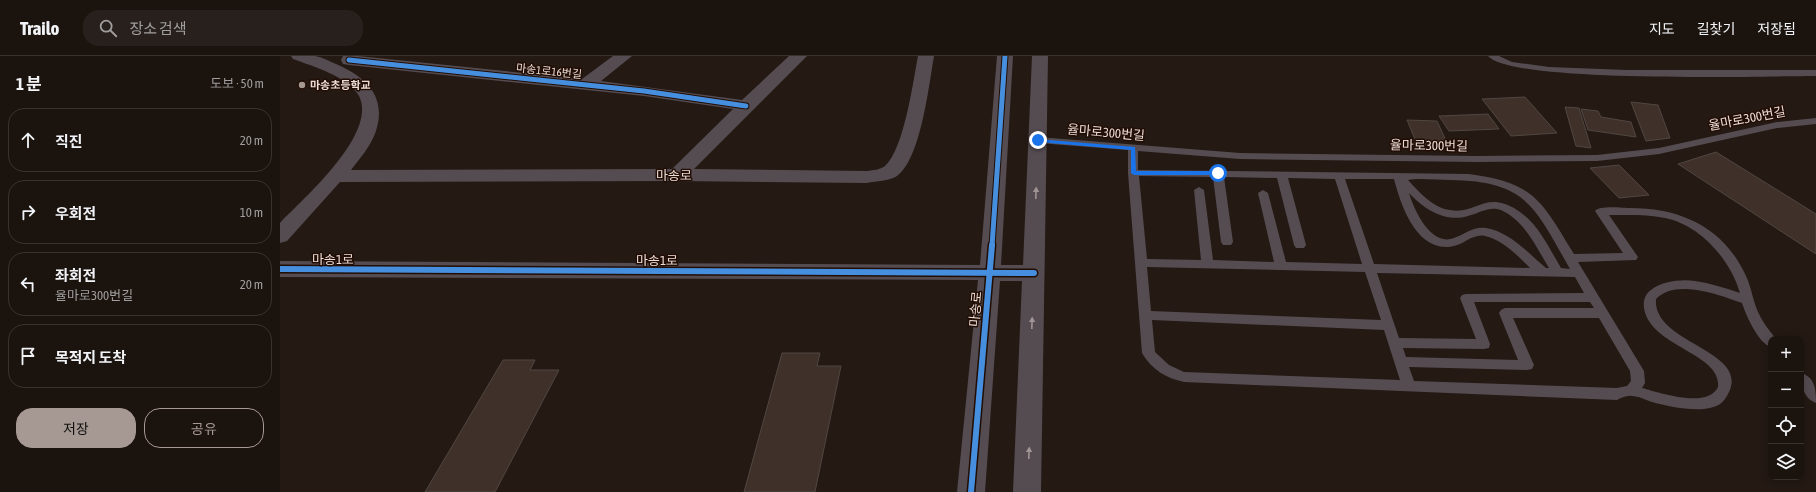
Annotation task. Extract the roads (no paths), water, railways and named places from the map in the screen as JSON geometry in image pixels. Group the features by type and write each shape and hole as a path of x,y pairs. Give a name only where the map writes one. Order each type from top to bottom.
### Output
{"street":[{"name":"마송1로16번길","path":"299,56 346,62 585,85 698,98 746,106"},
{"path":"585,85 624,56"},
{"path":"678,175 746,106 799,56"},
{"name":"마송로","path":"335,176 678,175 867,177 891,171 900,161 907,147 926,56"},
{"name":"마송로","path":"970,492 990,272 1005,56"},
{"path":"1028,492 1040,56"},
{"name":"마송1로16번길","path":"280,236 353,155 364,137 369,119 370,105 366,93 351,79 346,62"},
{"name":"마송1로","path":"280,269 1034,273"}],"lane":[{"path":"1492,56 1510,64 1549,70 1627,73 1816,73"},
{"name":"율마로300번길","path":"1038,140 1240,156 1477,159 1597,158 1659,151 1777,125 1816,121"},
{"path":"1133,148 1134,173 1150,353 1157,365 1170,374 1184,377 1617,394 1631,390 1638,383 1637,371 1538,204 1528,195 1514,187 1496,181 1469,178 1218,173 1134,173"},
{"path":"1218,173 1227,242"},
{"path":"1282,175 1300,245"},
{"path":"1339,176 1409,386"},
{"path":"1399,177 1412,216 1424,233 1433,239 1449,243 1471,233 1485,232 1503,240 1543,272"},
{"path":"1399,177 1429,205 1448,214 1464,214 1478,207 1492,205 1503,207 1513,212 1528,228 1557,272"},
{"path":"1199,190 1207,264"},
{"path":"1263,193 1281,266"},
{"path":"1571,258 1632,257 1602,211 1654,212 1668,214 1692,224 1716,243 1736,268 1748,300 1750,310 1768,338"},
{"path":"1143,263 1580,273"},
{"path":"1631,390 1666,401 1690,404 1706,403 1717,399 1723,393 1726,386 1725,376 1708,357 1677,339 1659,326 1652,316 1649,306 1650,298 1655,293 1669,287 1692,285 1719,290 1748,300"},
{"path":"1394,343 1484,344 1466,298 1594,298"},
{"path":"1401,362 1527,365 1505,313 1603,313"},
{"path":"1146,315 1389,325"},
{"path":"1804,382 1816,397"}],"place":[{"name":"마송초등학교","path":"302,85"}]}
